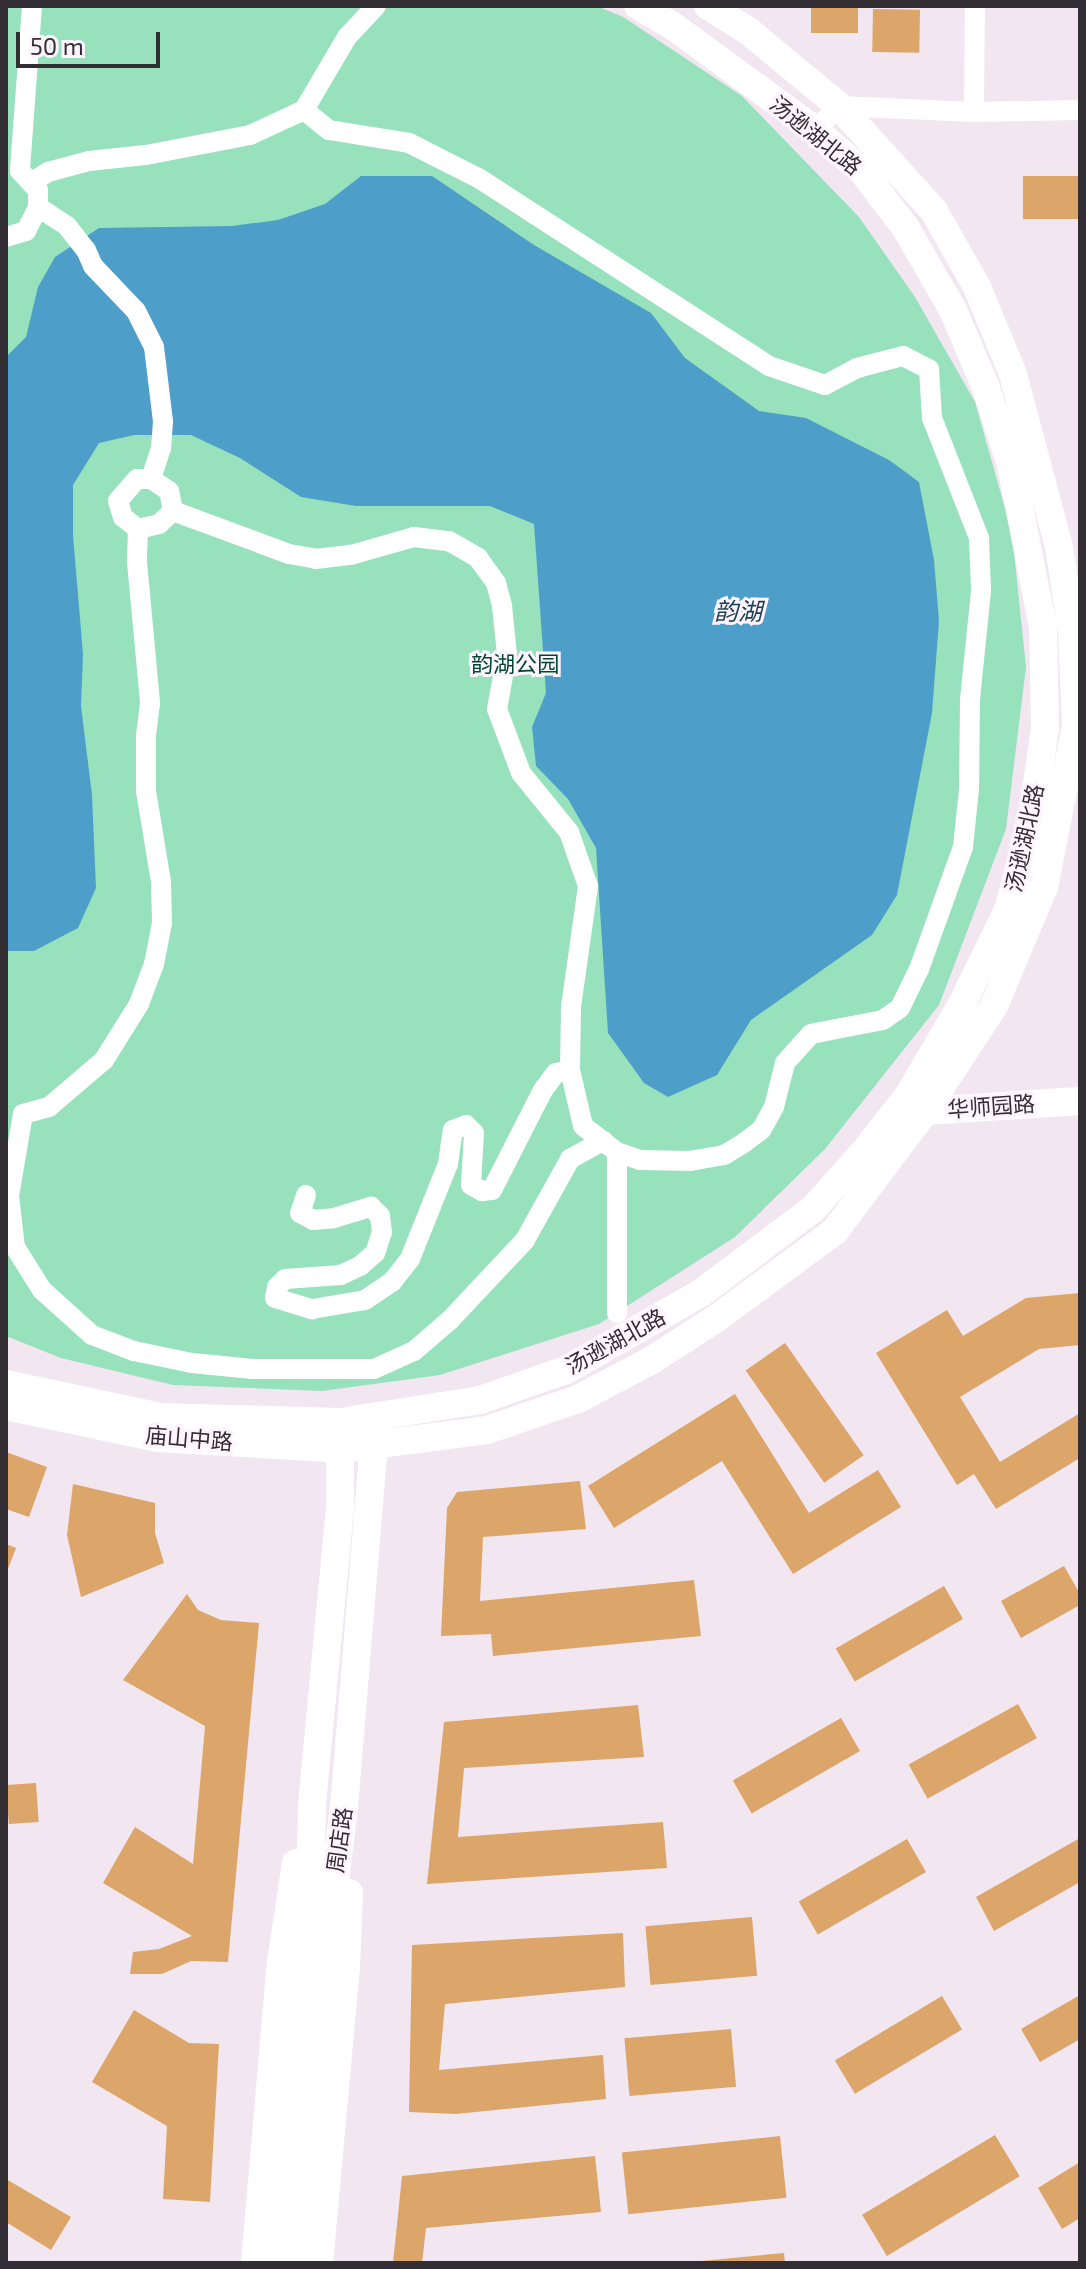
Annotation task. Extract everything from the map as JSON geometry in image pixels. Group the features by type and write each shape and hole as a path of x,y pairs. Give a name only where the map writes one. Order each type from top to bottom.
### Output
{"street":[{"path":"19,174 32,6"},
{"path":"19,174 48,172 89,161 146,155 250,135 304,110 347,37 376,6"},
{"name":"汤逊湖北路","path":"340,1435 375,1416 480,1400 566,1370 701,1293 813,1209 864,1152 917,1103 1008,910 1032,820 1045,728 1043,627 1011,465 986,388 953,310 905,227 863,172 815,130 673,26 638,6"},
{"name":"汤逊湖北路","path":"375,1446 487,1430 578,1399 652,1360 717,1318 835,1231 917,1103 994,1006 1044,887 1076,726 1072,632 1059,547 1013,374 977,287 934,211 839,106 747,30 708,6"},
{"path":"974,112 975,6"},
{"path":"815,130 839,106 974,112 1080,110"},
{"path":"173,511 289,554 316,559 351,555 414,537 449,541 478,558 496,583 502,606 507,654 497,709 521,773 569,832 588,886 571,1007 570,1070 583,1126 610,1147 640,1160 691,1161 724,1155 761,1130 774,1107 785,1063 811,1034 883,1020 900,1008 919,969 963,847 969,789 970,699 981,591 979,538 932,418 929,369 903,356 857,368 825,385 769,366 480,179 409,143 329,130 304,110"},
{"path":"6,237 26,231 38,207 38,190 19,174"},
{"path":"38,207 67,226 86,250 93,266 136,311 154,347 163,421 161,448 151,479"},
{"path":"138,529 123,517 118,501 137,479 151,479 169,491 173,511"},
{"path":"138,529 159,524 173,511"},
{"path":"138,529 137,562 150,703 146,736 146,791 162,923 154,964 139,1004 104,1060 49,1107 14,1114 9,1196 15,1247 42,1290 92,1335 134,1351 192,1363 253,1369 374,1369 414,1351 450,1320 525,1240 570,1159 610,1147"},
{"path":"306,1195 300,1213 313,1220 334,1218 371,1207 380,1216 382,1232 375,1253 360,1266 341,1275 285,1279 277,1287 275,1298 312,1309 365,1300 392,1282 410,1259 448,1164 453,1130 466,1125 474,1133 471,1185 482,1191 492,1190 543,1090 556,1073 570,1070"},
{"name":"华师园路","path":"917,1103 1080,1101"},
{"path":"610,1147 617,1313"},
{"name":"庙山中路","path":"6,1384 161,1417 340,1435 375,1446"},
{"name":"庙山中路","path":"6,1406 158,1438 340,1435"},
{"name":"周店路","path":"276,2263 313,1963 344,1807 375,1416"},
{"name":"周店路","path":"298,2263 313,1963 310,1883 312,1804 340,1509 340,1435"},
{"path":"255,2263 289,1896 312,1804"},
{"path":"319,2263 346,1966 349,1882 344,1807"}],"green space":[{"name":"韵湖公园","path":"6,6 597,6 623,17 742,96 859,217 915,297 975,402 1012,533 1026,667 1006,829 939,1005 825,1149 735,1237 599,1324 440,1375 322,1391 173,1385 61,1358 6,1336"}],"water":[{"name":"韵湖","path":"361,176 432,176 534,245 651,313 685,358 759,411 806,418 889,460 919,482 934,560 939,621 932,713 897,895 872,935 751,1020 717,1075 668,1097 644,1083 608,1033 596,848 568,799 536,766 532,727 546,693 534,524 490,506 356,506 301,497 240,458 191,435 134,435 99,443 73,485 73,535 83,654 81,706 92,795 96,888 78,928 34,951 6,951 6,357 26,337 38,287 55,257 99,228 232,226 278,220 325,204"}],"building":[{"path":"811,6 858,6 858,33 811,33"},
{"path":"873,9 920,10 919,53 872,52"},
{"path":"1023,176 1080,176 1080,219 1023,219"},
{"path":"1080,1293 1080,1345 1039,1349 960,1397 1000,1462 1080,1413 1080,1458 996,1509 974,1474 957,1485 876,1353 947,1310 963,1336 1026,1298"},
{"path":"785,1343 864,1455 824,1483 746,1371"},
{"path":"735,1394 809,1513 878,1470 901,1507 793,1574 722,1461 614,1528 588,1486"},
{"path":"6,1452 47,1467 29,1517 6,1509"},
{"path":"580,1481 586,1529 483,1537 480,1601 694,1580 701,1636 493,1656 491,1634 441,1636 447,1508 457,1492"},
{"path":"73,1484 155,1503 155,1533 164,1563 81,1597 67,1535"},
{"path":"6,1544 16,1548 6,1574"},
{"path":"1064,1566 1080,1594 1080,1605 1021,1638 1001,1601"},
{"path":"944,1586 963,1619 855,1681 836,1648"},
{"path":"187,1594 198,1610 221,1620 259,1623 228,1962 191,1961 162,1974 130,1974 133,1952 159,1949 192,1936 103,1883 135,1827 193,1864 205,1726 123,1680"},
{"path":"1018,1704 1037,1738 928,1799 909,1765"},
{"path":"638,1705 644,1757 464,1768 458,1837 663,1822 667,1868 427,1884 444,1722"},
{"path":"841,1718 860,1751 752,1813 733,1780"},
{"path":"36,1783 39,1822 9,1824 6,1785"},
{"path":"1080,1838 1080,1882 994,1931 976,1897"},
{"path":"907,1839 926,1872 818,1934 799,1902"},
{"path":"752,1917 757,1976 651,1985 645,1926"},
{"path":"623,1933 625,1987 445,2004 439,2070 603,2055 606,2099 456,2114 409,2112 412,1945"},
{"path":"1080,1995 1080,2039 1040,2062 1021,2029"},
{"path":"942,1996 962,2029 855,2094 835,2060"},
{"path":"134,2010 189,2043 219,2044 210,2202 163,2199 167,2126 92,2082"},
{"path":"731,2029 736,2087 629,2096 624,2038"},
{"path":"995,2135 1020,2176 887,2256 862,2215"},
{"path":"780,2136 786,2198 628,2214 622,2153"},
{"path":"595,2156 601,2212 426,2228 422,2263 393,2263 402,2176"},
{"path":"1080,2162 1080,2218 1062,2229 1038,2188"},
{"path":"6,2179 71,2217 51,2250 6,2222"},
{"path":"784,2253 785,2263 701,2263 701,2261"}]}
